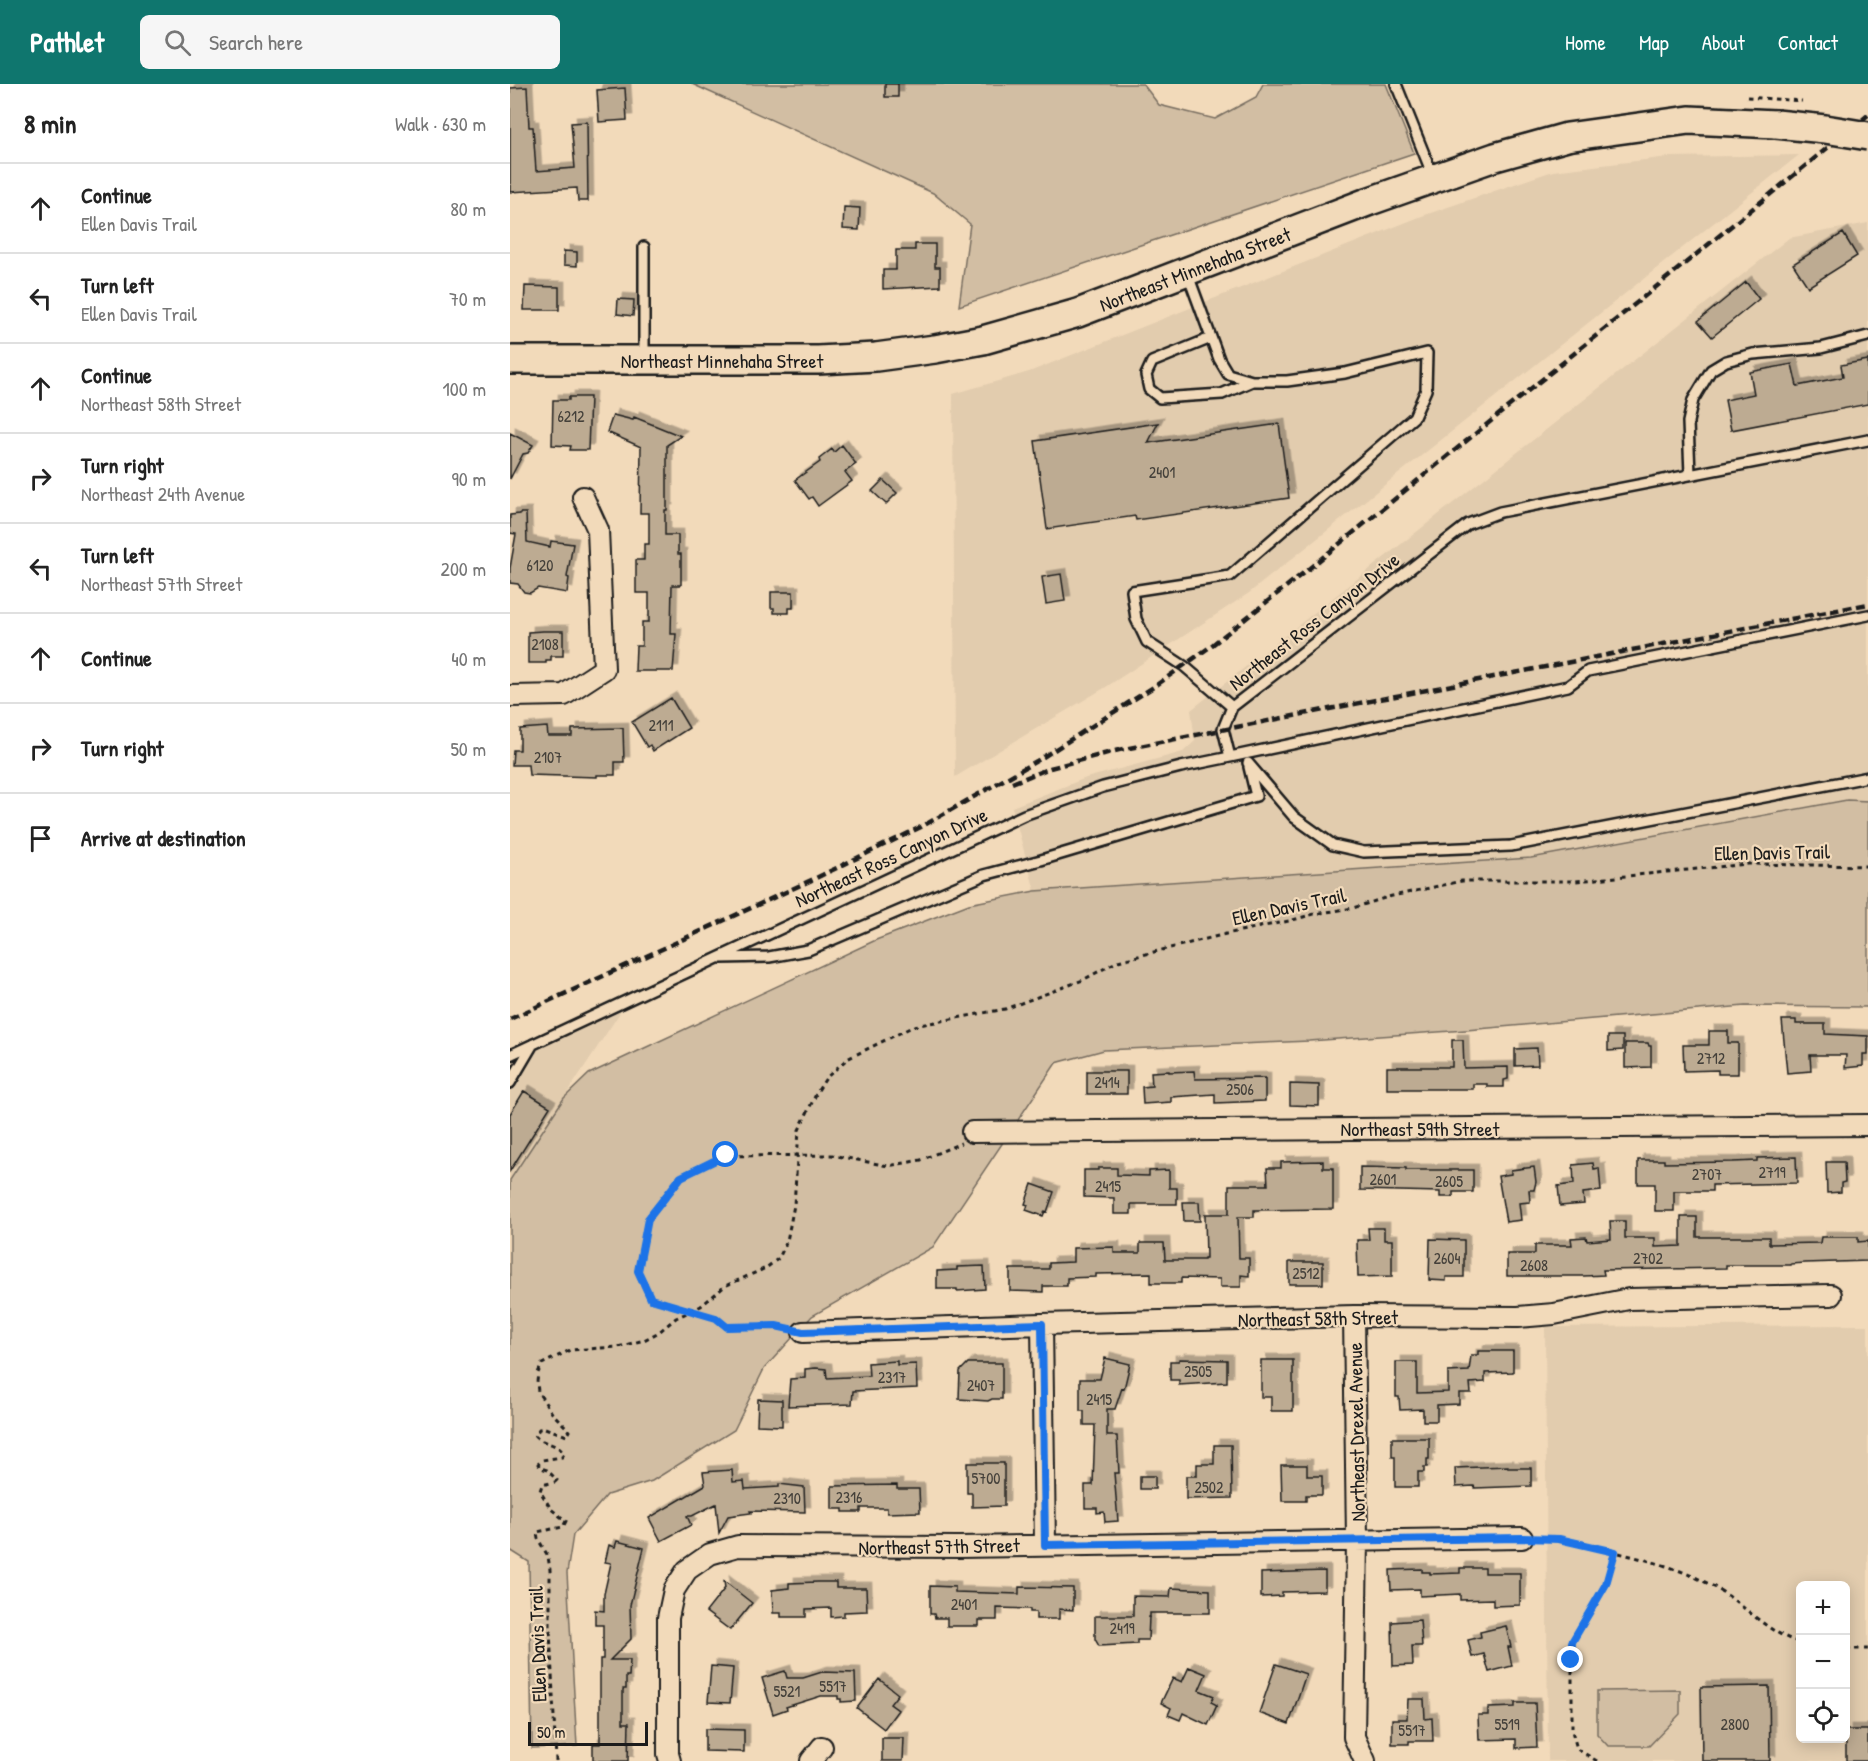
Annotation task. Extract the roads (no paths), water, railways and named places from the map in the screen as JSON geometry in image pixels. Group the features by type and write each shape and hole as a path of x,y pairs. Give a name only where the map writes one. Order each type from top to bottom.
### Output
{"main road":[{"name":"Northeast Minnehaha Street","path":"510,360 818,360 876,357 934,349 1031,328 1078,313 1494,157 1557,140 1689,120 1776,124 1868,136"}],"street":[{"path":"510,696 564,695 604,669 598,530 583,497"},
{"name":"Northeast 59th Street","path":"972,1131 1868,1125"},
{"name":"Northeast 58th Street","path":"803,1332 1354,1316 1518,1317 1554,1314 1629,1299 1831,1295"},
{"name":"Northeast Drexel Avenue","path":"1354,1316 1357,1540 1354,1737 1365,1761"},
{"path":"1042,1324 1045,1545"},
{"name":"Northeast 57th Street","path":"670,1761 668,1754 668,1618 674,1590 687,1570 710,1554 738,1546 959,1547 1522,1538"}],"lane":[{"path":"1396,84 1434,179"},
{"path":"644,247 644,360"},
{"path":"1187,272 1219,359 1228,374 1252,381 1287,381 1345,373 1427,353 1426,390 1414,417 1230,576 1132,591 1136,619 1147,642 1184,666 1232,707"},
{"path":"1690,474 1688,422 1693,400 1712,370 1726,361 1753,354 1821,348 1868,336"},
{"path":"1211,338 1152,363 1146,375 1149,389 1160,398 1222,394 1252,381"},
{"name":"Northeast Ross Canyon Drive","path":"510,1055 1024,815 1103,787 1230,757 1223,729 1232,707 1468,524 1500,512 1868,440"},
{"path":"1230,757 1568,686 1588,671 1868,615"},
{"path":"1230,757 1248,763 1294,817 1333,845 1364,852 1511,846 1868,777"},
{"path":"717,958 769,957 808,950 984,875 1256,796 1248,763"},
{"path":"510,1083 533,1044"}],"railway":[{"path":"510,1019 921,827 1040,759 1155,686 1207,649 1306,571 1868,115"},
{"path":"1012,783 1050,768 1119,750 1868,604"}]}
